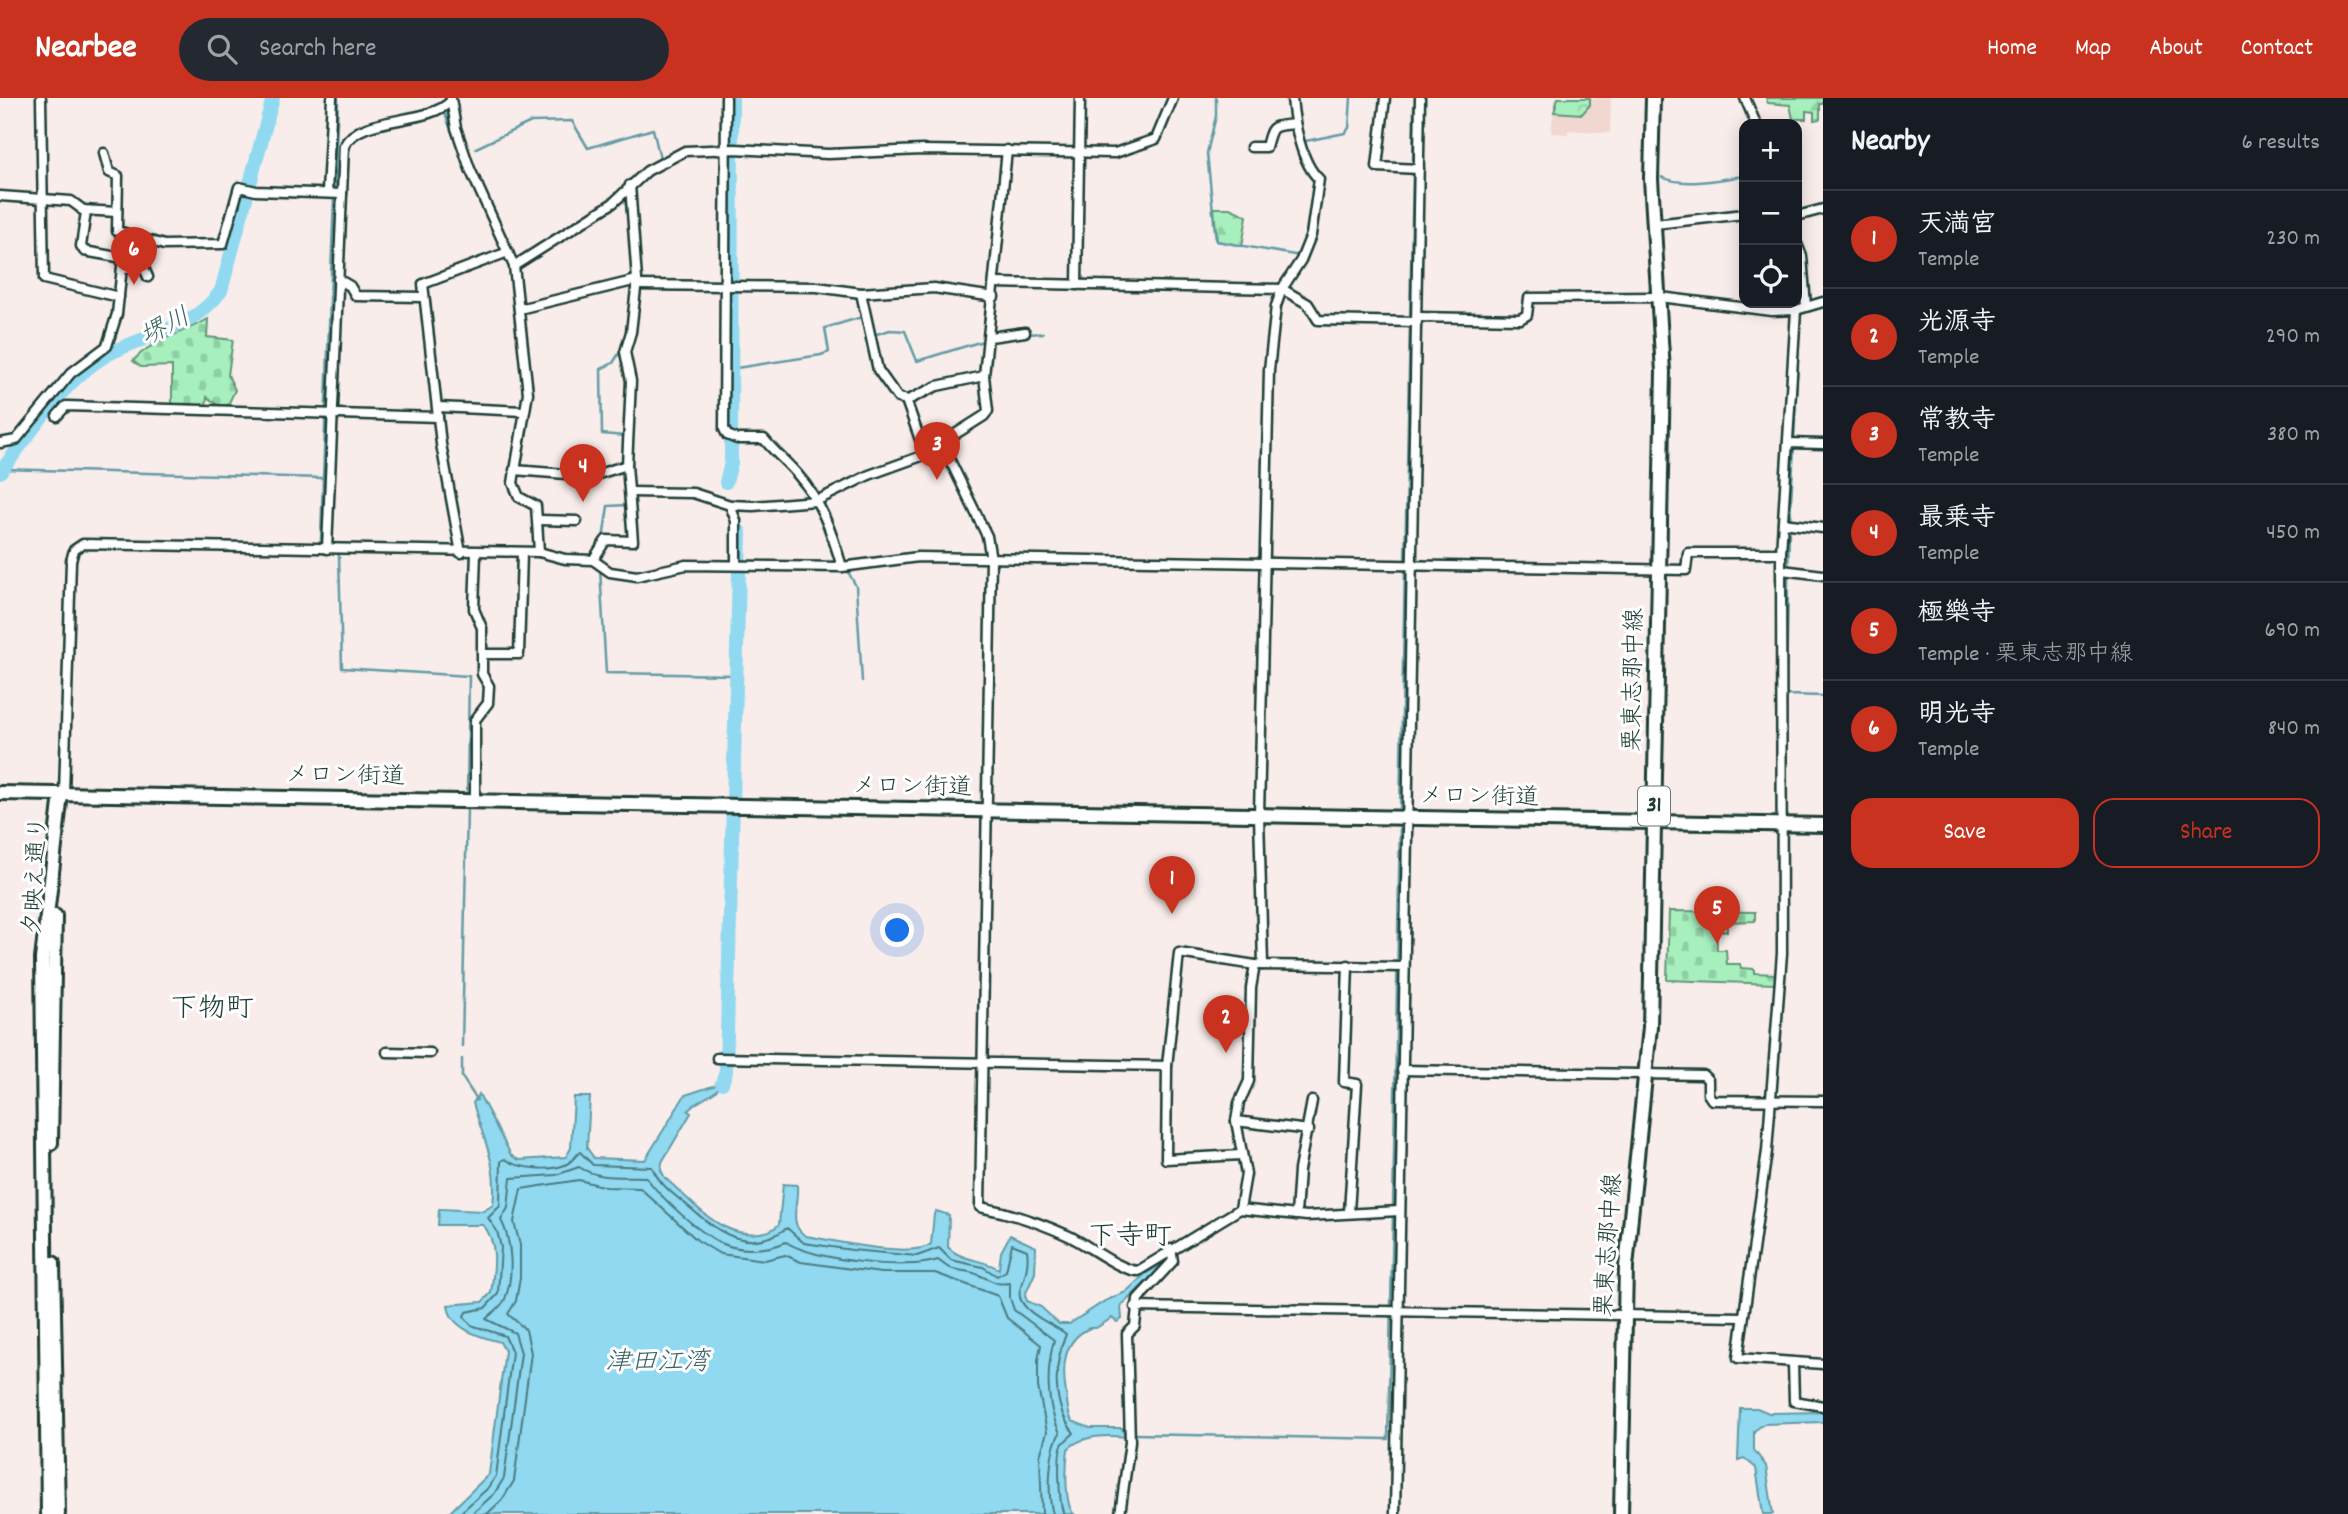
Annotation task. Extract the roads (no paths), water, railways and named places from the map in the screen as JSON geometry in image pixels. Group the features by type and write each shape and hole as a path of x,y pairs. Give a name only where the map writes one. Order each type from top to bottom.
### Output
{"street":[{"path":"41,98 44,279 119,297"},
{"path":"327,550 338,279 332,98"},
{"path":"726,98 729,149 724,429 737,439 764,439 781,461 796,473 831,528 842,567"},
{"path":"1077,285 1080,98"},
{"path":"514,266 613,203 646,171 685,151 729,149 828,154 1007,150 1115,153 1156,139 1173,98"},
{"path":"1240,1209 1246,1174 1236,1121 1239,1103 1249,1081 1251,988 1259,965 1262,565 1268,491 1269,370 1276,306 1282,289 1301,260 1311,235 1319,179 1309,170 1294,124 1292,98"},
{"path":"1385,98 1377,167 1415,169"},
{"path":"1395,1514 1393,1311 1402,1070 1399,967 1415,169 1420,98"},
{"name":"栗東志那中線","path":"1620,1514 1628,1241 1647,1074 1659,570 1663,372 1651,179 1653,98"},
{"path":"1745,98 1754,119"},
{"path":"334,193 348,138 360,130 437,110 451,99 456,128 470,169 514,266 528,393 514,470 515,490 519,497 532,502 538,520 539,552"},
{"path":"1251,147 1266,147 1269,131 1274,126 1294,124"},
{"path":"630,492 694,493 730,505 816,501 869,475 925,454 988,411 984,376 1007,150"},
{"path":"104,153 109,172 118,176 117,231 164,245 223,244 239,187 256,191 334,193"},
{"path":"593,560 606,540 633,541 627,465 631,381 625,352 631,332 637,282 630,186"},
{"path":"0,196 71,201 87,218 81,246 84,251 123,258"},
{"path":"1802,215 1823,209"},
{"path":"82,210 117,212"},
{"path":"1655,224 1739,215"},
{"path":"0,443 16,440 71,373 107,346 119,297 125,233"},
{"path":"147,240 144,268 148,277"},
{"path":"1797,245 1802,256 1806,306"},
{"path":"461,553 438,417 423,284 508,253"},
{"path":"122,269 144,268"},
{"path":"338,279 350,286 356,296 423,297"},
{"path":"519,309 637,282 817,287 861,293 934,288 994,297"},
{"path":"995,283 1282,289 1308,304 1318,320 1520,319 1527,315 1529,298 1660,297 1733,308 1796,310 1823,302"},
{"path":"861,293 878,370 898,398 906,400 937,386 984,376"},
{"path":"1796,310 1782,553 1782,953 1772,1101 1738,1358 1823,1364"},
{"path":"990,337 1025,332"},
{"path":"906,400 925,454"},
{"path":"57,416 66,406 438,417"},
{"path":"438,407 524,411"},
{"path":"1788,443 1823,444"},
{"path":"942,444 987,536 990,559 980,1207 1010,1213 1067,1235 1131,1270 1138,1271 1240,1209 1296,1215 1395,1211"},
{"path":"514,470 583,476 627,465"},
{"path":"730,505 736,521 739,565"},
{"path":"538,520 577,521"},
{"path":"1783,523 1823,528"},
{"path":"63,794 71,561 74,550 83,544 461,553 539,552 565,559 593,560 610,572 637,576 686,565 842,567 918,557 1262,565 1686,570 1688,552 1782,553"},
{"path":"475,801 475,720 488,703 489,686 482,674 482,628 474,609 476,553"},
{"path":"483,654 519,654 522,553"},
{"path":"1782,570 1823,575"},
{"name":"メロン街道","path":"0,793 1823,825"},
{"name":"夕映え通り","path":"48,1514 42,959 63,794"},
{"name":"夕映え通り","path":"58,1514 51,1059 63,794"},
{"path":"1241,1155 1166,1159 1167,1066 1179,953 1259,965 1399,967"},
{"path":"1348,965 1344,1082 1357,1084 1349,1212"},
{"path":"387,1052 430,1053"},
{"path":"717,1058 1167,1066"},
{"path":"1402,1070 1703,1075 1708,1080 1708,1094 1712,1100 1823,1101"},
{"path":"1296,1215 1299,1170 1312,1101"},
{"path":"1236,1121 1308,1130"},
{"path":"1120,1514 1130,1442 1128,1334 1135,1326 1135,1307 1142,1294 1173,1261 1171,1249"},
{"path":"1135,1307 1743,1317"},
{"path":"1793,1363 1794,1401 1823,1406"}],"water":[{"name":"津田江湾","path":"722,1083 715,1092 688,1111 691,1113 662,1162 661,1170 665,1178 702,1212 733,1230 762,1233 779,1224 783,1184 797,1185 795,1220 800,1231 806,1236 833,1241 890,1249 921,1248 931,1244 936,1211 949,1215 948,1247 953,1252 999,1269 1001,1252 1010,1235 1036,1247 1035,1273 1025,1295 1027,1301 1041,1307 1059,1324 1069,1324 1105,1301 1126,1292 1144,1275 1171,1258 1121,1306 1122,1319 1117,1322 1112,1318 1096,1328 1090,1328 1081,1333 1069,1347 1064,1374 1072,1421 1090,1428 1122,1428 1126,1437 1103,1436 1087,1439 1068,1449 1067,1493 1074,1514 448,1514 489,1474 505,1351 500,1342 460,1326 450,1313 448,1305 482,1302 491,1293 493,1248 483,1225 438,1225 439,1209 483,1211 493,1205 492,1165 473,1103 479,1094 511,1155 519,1160 566,1157 571,1148 574,1097 590,1097 587,1148 594,1158 645,1160 685,1095"},
{"path":"1740,1408 1757,1408 1769,1413 1823,1412 1823,1422 1764,1424 1754,1431 1754,1450 1766,1466 1773,1514 1763,1514 1756,1468 1744,1458 1738,1460"}],"waterway":[{"name":"堺川","path":"0,472 48,409 89,367 121,348 168,330 196,315 221,291 273,98"},
{"path":"2,469 323,478 338,98"},
{"path":"726,482 731,463 732,98"},
{"path":"1216,98 1216,116 1207,153 1216,241 1300,256"},
{"path":"1306,141 1345,133 1349,128 1351,98"},
{"path":"1741,98 1749,119"},
{"path":"1413,165 1414,106"},
{"path":"444,111 468,176 482,205"},
{"path":"476,148 531,122 572,121 588,148 653,129 662,167 642,181"},
{"path":"1302,139 1311,162"},
{"path":"1400,813 1413,172"},
{"path":"1662,177 1692,182 1739,177"},
{"path":"1311,206 1314,178"},
{"path":"627,196 625,199 629,226"},
{"path":"1794,440 1800,308"},
{"path":"730,369 829,352 825,328 862,317 867,337 890,330 905,331 917,361 986,340"},
{"path":"1265,382 1270,326"},
{"path":"1028,334 1043,333"},
{"path":"623,347 613,363 601,369 602,434 625,436"},
{"path":"434,348 441,404"},
{"path":"511,469 521,413"},
{"path":"445,446 452,480"},
{"path":"1790,520 1794,447"},
{"path":"321,540 323,478"},
{"path":"603,539 608,506 627,505"},
{"path":"829,517 845,563"},
{"path":"1789,527 1786,695 1823,696"},
{"path":"722,1083 726,1072 740,532"},
{"path":"334,550 339,555 342,668 469,676 467,793"},
{"path":"1255,808 1261,553"},
{"path":"600,568 606,673 737,675"},
{"path":"847,570 856,586 862,681"},
{"path":"462,1046 467,808"},
{"path":"1393,1208 1400,823"},
{"path":"1257,876 1259,952"},
{"path":"462,1059 462,1077 477,1100"},
{"path":"1134,1434 1388,1439 1393,1215"}],"place":[{"name":"明光寺","path":"134,285"},
{"name":"常教寺","path":"937,480"},
{"name":"最乗寺","path":"583,502"},
{"name":"天満宮","path":"1172,914"},
{"name":"極樂寺","path":"1717,944"},
{"name":"光源寺","path":"1226,1053"}],"district":[{"name":"下物町","path":"212,1011"},
{"name":"下寺町","path":"1130,1239"}]}
